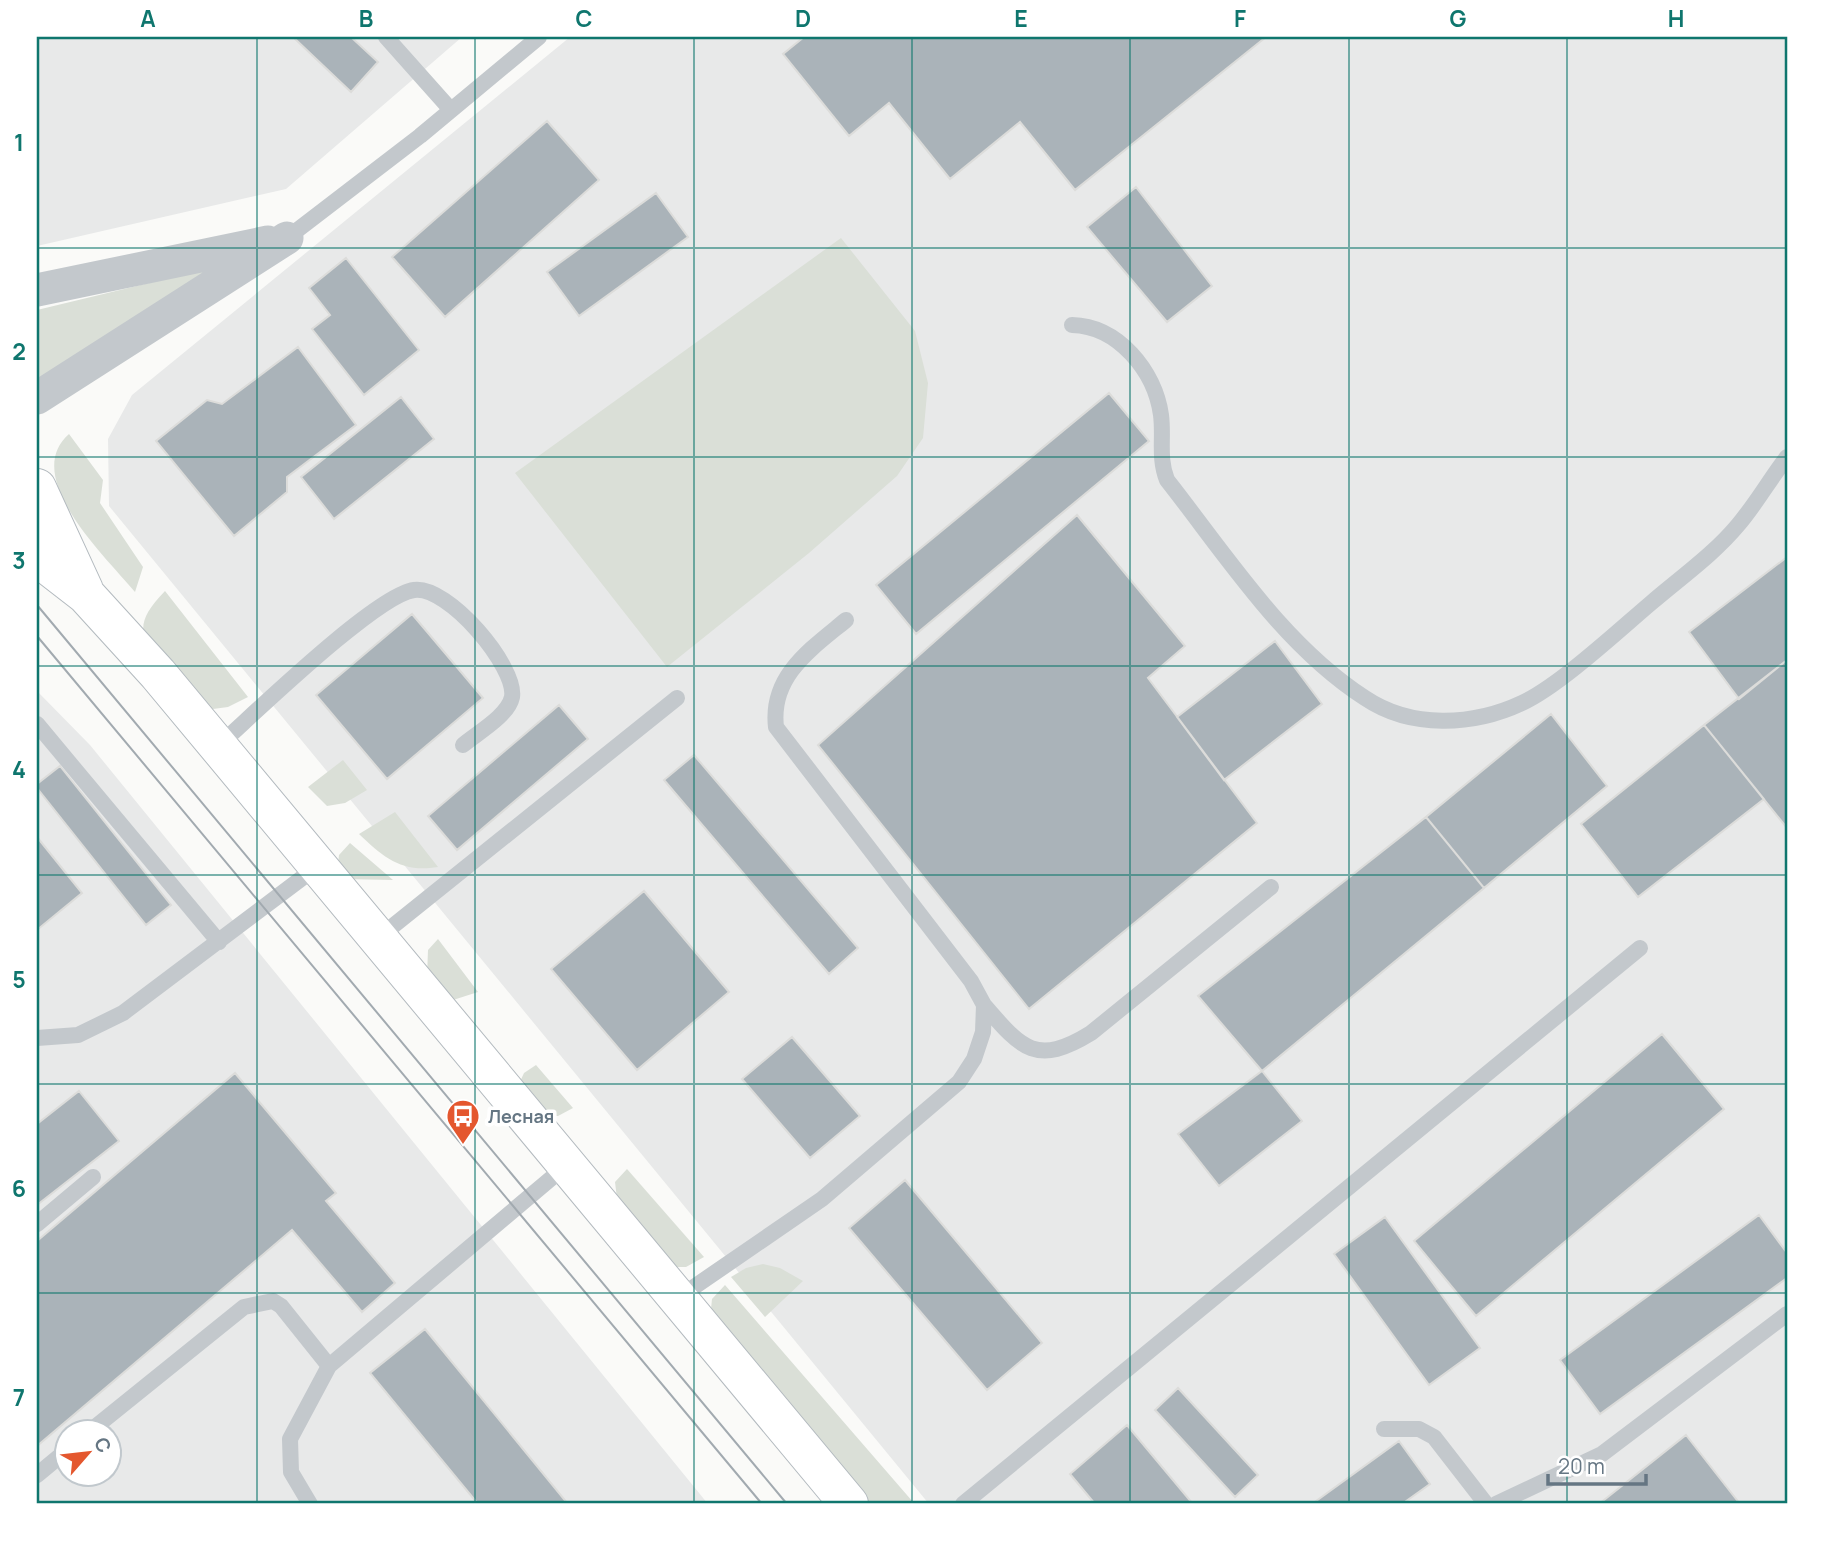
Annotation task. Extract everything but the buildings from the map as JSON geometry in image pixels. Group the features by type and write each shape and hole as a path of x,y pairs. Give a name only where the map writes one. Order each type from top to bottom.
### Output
{"street":[{"path":"37,290 287,238"},
{"path":"37,398 287,238"},
{"path":"37,488 86,595"},
{"path":"37,557 86,595 218,746 849,1504"}],"lane":[{"path":"386,37 451,110"},
{"path":"287,238 540,37"},
{"path":"1072,325 1092,326 1139,360 1156,393 1161,416 1160,463 1167,480 1274,616 1321,663 1366,700 1422,722 1476,719 1523,703 1565,673 1634,618 1738,526 1787,457"},
{"path":"218,746 365,618 405,592 416,589 433,592 453,604 473,623 512,683 512,698 506,709 463,745"},
{"path":"846,620 800,657 788,672 774,710 776,727 971,982 984,1004 1013,1038 1026,1048 1041,1052 1059,1050 1091,1033 1271,887"},
{"path":"378,938 677,698"},
{"path":"37,724 44,744 219,942"},
{"path":"37,1038 78,1035 99,1026 144,999 318,866"},
{"path":"963,1504 1640,947"},
{"path":"678,1298 822,1199 959,1082 974,1059 983,1032 984,1004"},
{"path":"310,1504 291,1472 290,1439 329,1366 566,1165"},
{"path":"37,1224 93,1177"},
{"path":"108,1418 253,1303 273,1301 281,1306 329,1366"},
{"path":"1496,1504 1602,1454 1787,1314"},
{"path":"1384,1429 1419,1429 1434,1437 1486,1504"},
{"path":"37,1475 52,1463"}],"shaded area":[{"path":"37,37 462,37 286,189 37,246"},
{"path":"570,37 1787,37 1787,1504 929,1504 109,506 108,439 132,395"},
{"path":"841,238 915,331 928,383 923,438 897,476 809,553 667,667 515,473"},
{"path":"236,262 39,385 37,310"},
{"path":"69,434 103,480 100,503 143,567 135,592 88,538 61,494 55,472 57,452"},
{"path":"165,591 248,697 228,707 213,709 192,692 154,651 147,642 144,624 154,604"},
{"path":"37,691 90,745 708,1504 37,1504"},
{"path":"343,760 367,790 345,803 327,806 308,787"},
{"path":"395,812 438,867 414,868 394,862 359,834"},
{"path":"350,843 393,880 342,879 337,872 339,855"},
{"path":"438,939 478,992 450,1001 427,976 428,950"},
{"path":"536,1065 573,1108 558,1116 547,1116 518,1086 524,1073"},
{"path":"627,1169 704,1257 686,1267 667,1267 619,1215 615,1182"},
{"path":"763,1264 780,1268 803,1281 765,1317 731,1277 746,1268"},
{"path":"725,1285 913,1502 863,1504 710,1319 712,1299"}],"tram line":[{"path":"37,605 787,1504"},
{"path":"37,636 762,1504"}],"place":[{"name":"Лесная","path":"463,1146"}]}
